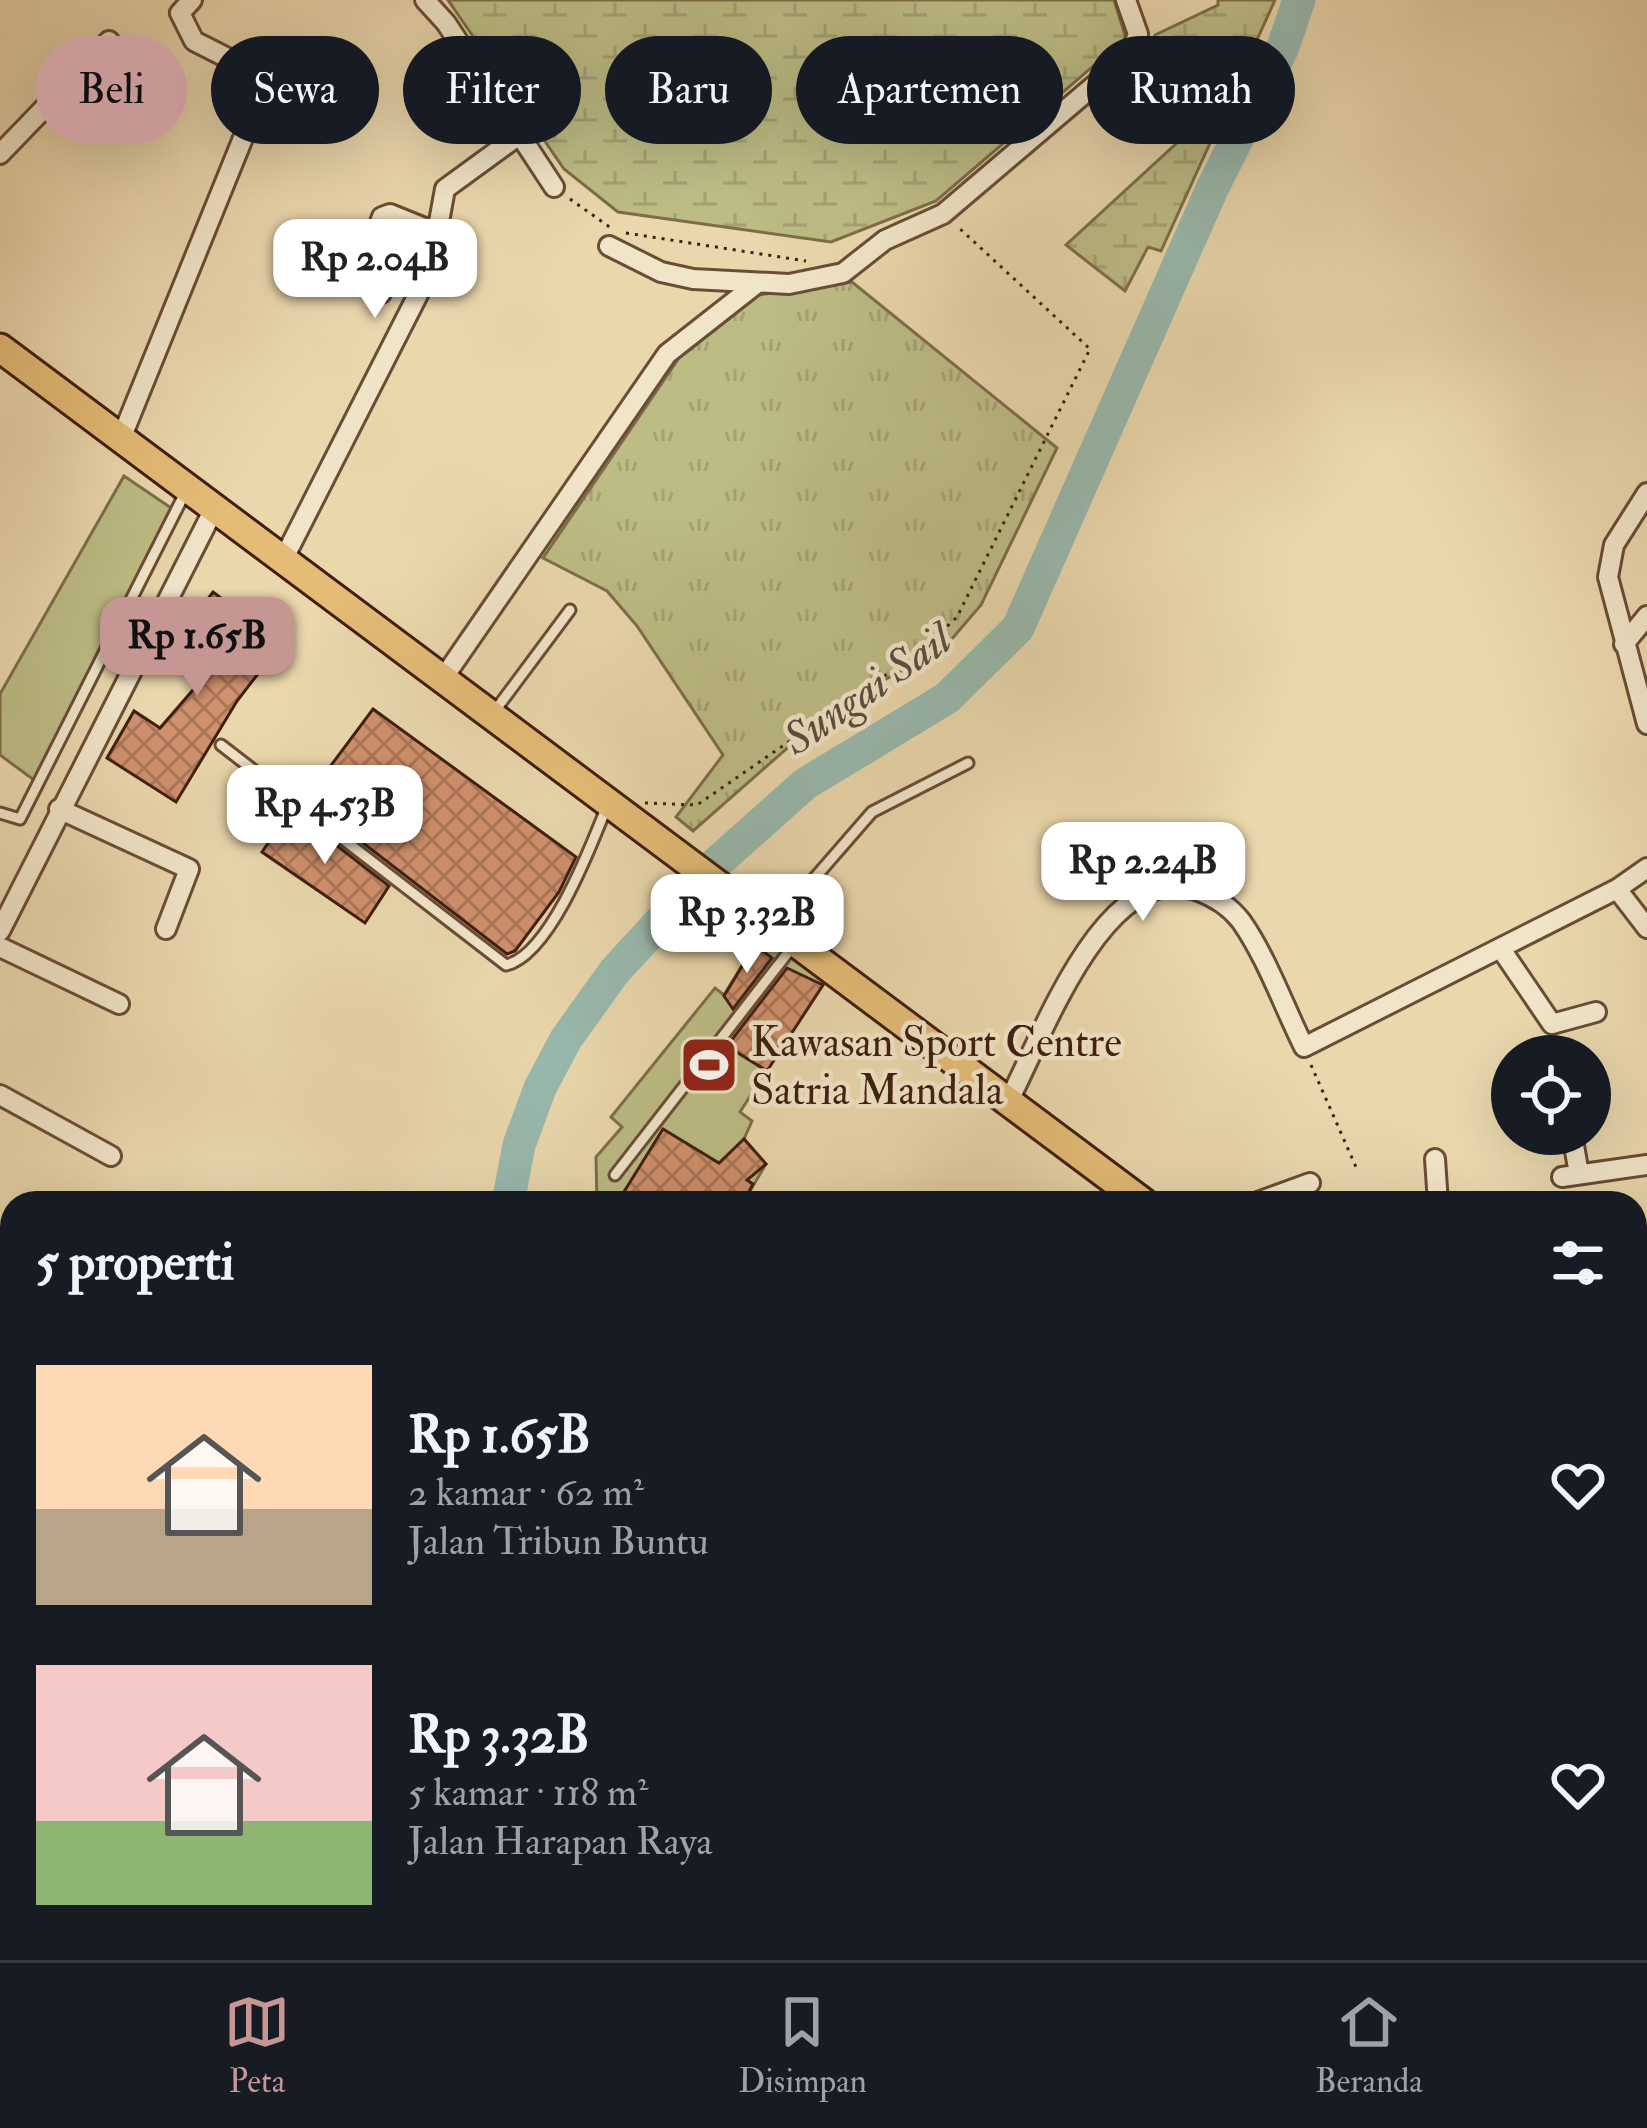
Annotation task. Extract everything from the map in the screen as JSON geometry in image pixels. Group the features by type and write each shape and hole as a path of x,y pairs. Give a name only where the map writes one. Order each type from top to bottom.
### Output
{"main road":[{"path":"0,348 1128,1191"}],"street":[{"path":"120,441 265,84 263,76 191,38 180,14 192,0"},
{"path":"424,0 454,36"},
{"path":"609,246 661,272 755,285 843,273 885,240 943,214 1130,55 1138,34 1126,0"},
{"path":"0,154 36,117"},
{"path":"282,562 427,278 448,185 507,144"},
{"path":"524,144 554,187"},
{"path":"381,293 358,280 382,217 390,214 437,232"},
{"path":"442,680 667,354 755,285"},
{"path":"1647,494 1608,560 1624,644 1647,724"},
{"path":"0,932 213,511"},
{"path":"1624,644 1647,616"},
{"path":"59,809 189,869 166,929"},
{"path":"1008,1102 1100,928 1142,892 1191,887 1218,900 1241,921 1304,1047 1617,889 1647,868"},
{"path":"1617,889 1647,928"},
{"path":"0,947 119,1004"},
{"path":"1501,949 1552,1024 1597,1012"},
{"path":"0,1095 111,1156"},
{"path":"1571,1155 1570,1175 1647,1165"},
{"path":"1435,1159 1437,1191"},
{"path":"1290,1191 1310,1184"}],"lane":[{"path":"0,813 20,819 186,491"},
{"path":"491,716 570,610"},
{"path":"221,745 512,966 580,876 617,807"},
{"path":"615,1174 787,934 831,915 812,881 868,816 968,763"}],"path":[{"path":"554,187 609,228 648,240 825,260"},
{"path":"617,807 649,802 697,805 922,650 957,617 981,575 1090,349 943,214"},
{"path":"1304,1047 1356,1167"}],"green space":[{"path":"448,0 1114,0 1125,36 1087,36 1087,71 1063,92 1063,36 796,36 796,144 1002,144 936,201 831,242 618,212 564,169 547,144 581,144 581,36 473,36"},
{"path":"1218,0 1275,0 1259,36 1155,36 1155,35 1218,5"},
{"path":"1176,144 1210,144 1161,251 1148,247 1125,291 1066,245"},
{"path":"852,282 1057,448 981,605 944,648 834,707 693,831 676,817 723,755 637,626 607,591 543,558 679,358 759,295"},
{"path":"124,476 180,514 34,780 0,755 0,694"},
{"name":"Kawasan Sport Centre Satria Mandala","path":"765,928 829,974 740,1112 752,1121 744,1139 766,1164 750,1191 597,1191 596,1157 622,1127 611,1117 715,988 724,995"}],"building":[{"path":"213,592 281,644 237,701 176,802 107,758 134,711 160,728 212,668 173,644"},
{"path":"373,709 576,857 559,892 515,951 507,954 306,799"},
{"path":"291,810 389,886 365,923 262,852"},
{"path":"755,945 772,958 733,1009 724,996"},
{"path":"787,968 823,985 767,1071 727,1046"},
{"path":"663,1129 719,1163 744,1139 766,1164 747,1180 753,1184 749,1191 624,1191"}],"waterway":[{"name":"Sungai Sail","path":"510,1191 519,1145 540,1088 566,1039 614,972 704,874 805,784 947,698 1018,628 1212,189 1283,47 1299,0"}],"place":[{"name":"Kawasan Sport Centre Satria Mandala","path":"709,1065"}]}
